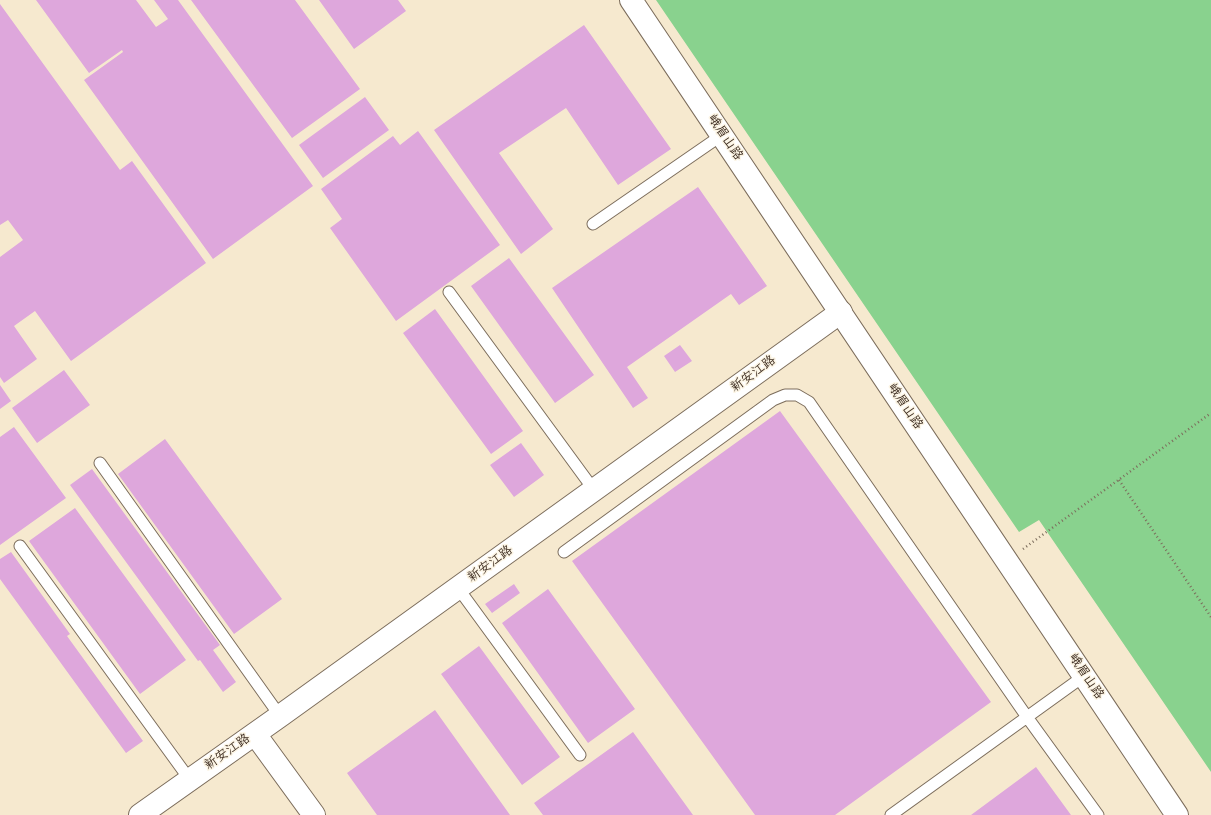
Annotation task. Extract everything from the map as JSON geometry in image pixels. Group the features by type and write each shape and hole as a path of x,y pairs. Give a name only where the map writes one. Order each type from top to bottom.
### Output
{"street":[{"name":"峨眉山路","path":"631,0 1177,815"},
{"name":"新安江路","path":"140,815 255,734 841,312"},
{"path":"255,734 314,815"}],"lane":[{"path":"593,224 722,135"},
{"path":"449,292 594,490"},
{"path":"564,552 773,400 785,395 797,395 809,402 1098,815"},
{"path":"100,463 280,716"},
{"path":"20,546 190,780"},
{"path":"458,588 580,755"},
{"path":"891,815 1084,676"}],"path":[{"path":"1007,561 1211,414"},
{"path":"1119,480 1211,617"}],"green space":[{"path":"656,0 1211,0 1211,772 1039,520 1019,532"}],"building":[{"path":"36,0 136,0 156,27 168,19 154,0 178,0 313,186 213,259 84,80 123,52 122,50 89,73"},
{"path":"191,0 295,0 360,89 292,138"},
{"path":"319,0 398,0 406,11 354,49"},
{"path":"0,4 120,170 132,161 206,263 71,361 35,311 14,326 37,359 4,383 0,377 0,257 23,240 8,220 0,225"},
{"path":"584,25 671,149 618,185 566,108 499,153 553,229 521,254 434,130"},
{"path":"365,97 389,130 323,178 299,145"},
{"path":"418,131 500,245 396,321 330,228 342,219 321,189 393,136 400,145"},
{"path":"698,187 767,286 739,305 731,294 627,367 648,398 633,408 552,288"},
{"path":"509,258 594,375 555,403 471,286"},
{"path":"435,309 523,431 491,454 403,333"},
{"path":"680,345 692,361 675,372 664,356"},
{"path":"64,370 90,405 37,443 12,408"},
{"path":"0,385 11,401 0,409"},
{"path":"780,411 991,702 835,815 755,815 572,561"},
{"path":"14,427 66,498 0,545 0,437"},
{"path":"165,439 282,599 234,634 118,474"},
{"path":"521,443 544,475 514,497 490,465"},
{"path":"92,469 220,645 213,650 236,682 223,692 200,660 198,661 70,485"},
{"path":"75,508 186,660 140,694 29,541"},
{"path":"11,552 70,634 67,636 143,741 126,753 0,579 0,559"},
{"path":"514,584 520,593 492,613 485,604"},
{"path":"548,589 635,709 588,743 502,623"},
{"path":"479,646 560,757 522,785 441,674"},
{"path":"435,710 510,815 377,815 347,773"},
{"path":"633,732 693,815 543,815 534,803"},
{"path":"1036,767 1071,815 971,815"}]}
